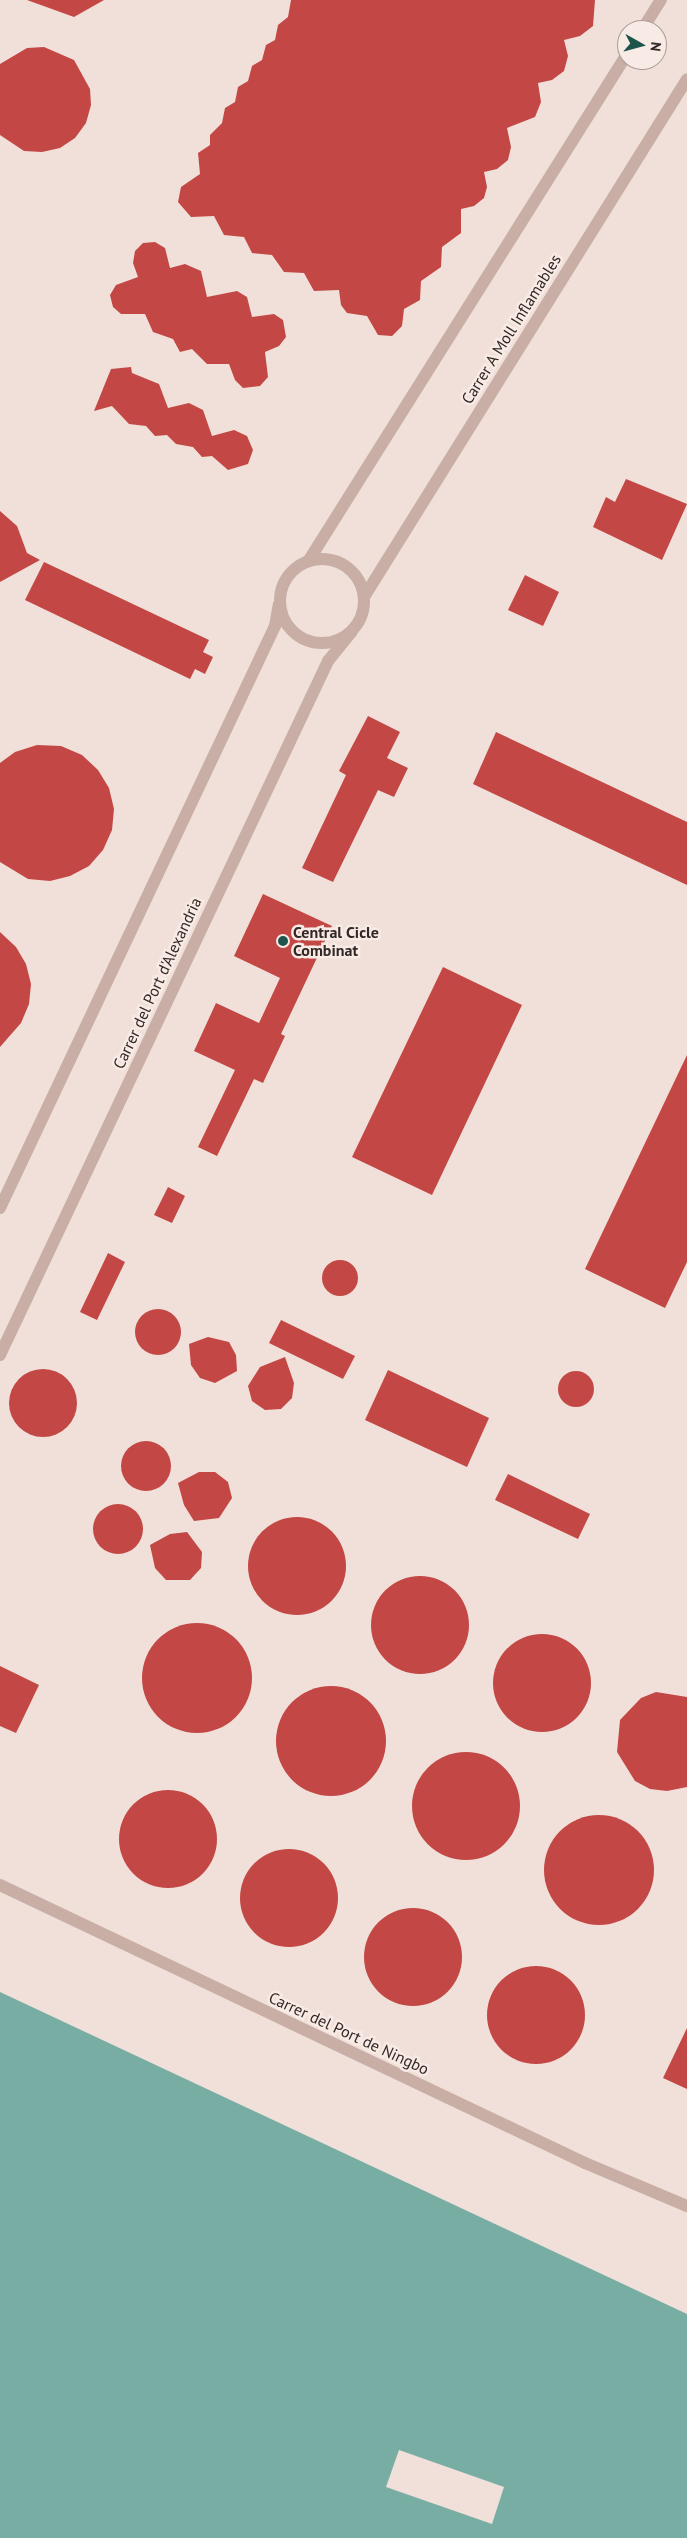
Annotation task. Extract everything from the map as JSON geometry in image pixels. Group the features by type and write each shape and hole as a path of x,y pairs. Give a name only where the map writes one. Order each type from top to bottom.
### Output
{"street":[{"path":"648,20 661,0"},
{"path":"0,1208 275,626 288,574 309,560 617,70"},
{"name":"Carrer A Moll Inflamables","path":"364,598 687,79"},
{"path":"279,604 290,629 314,643 341,639 352,631 363,612 364,598 350,568 330,559 309,560"},
{"name":"Carrer del Port d'Alexandria","path":"0,1355 328,661 352,631"},
{"name":"Carrer del Port de Ningbo","path":"0,1885 585,2163 687,2206"}],"water":[{"path":"0,1992 687,2314 687,2538 0,2538"}],"pier":[{"path":"399,2450 504,2487 492,2524 386,2487"}],"building":[{"path":"27,0 104,0 74,17"},
{"path":"291,0 595,0 593,26 580,36 564,40 568,56 564,71 552,80 538,83 541,102 535,117 507,128 511,147 508,160 497,169 484,172 487,187 484,198 474,206 461,209 461,233 442,247 441,267 421,281 420,300 404,309 402,326 392,336 378,335 367,316 347,313 341,305 339,290 314,291 304,273 284,272 272,255 252,253 244,237 224,235 214,216 191,217 178,202 181,187 200,174 198,153 210,145 210,135 222,123 225,108 235,102 238,87 248,81 252,66 262,60 266,45 275,40 278,25 288,17"},
{"path":"44,47 74,60 90,89 91,105 86,123 75,138 60,148 42,152 24,151 0,135 0,64 27,48"},
{"path":"155,242 165,248 170,268 185,264 201,271 207,297 237,291 247,297 252,317 274,314 283,320 286,337 279,346 265,352 268,377 260,386 243,388 235,380 229,364 207,364 192,349 180,352 173,339 153,332 145,314 121,314 113,307 110,295 116,285 138,277 133,263 135,251 143,243"},
{"path":"131,367 132,373 159,384 168,408 189,403 203,410 212,436 234,430 247,436 253,450 248,464 228,470 212,456 202,457 193,447 176,444 167,435 155,436 146,426 129,424 112,406 94,411 111,369"},
{"path":"626,479 687,504 662,560 593,527 606,497 615,502"},
{"path":"0,511 17,526 27,553 40,560 0,582"},
{"path":"44,562 209,640 203,652 213,657 205,674 195,669 190,679 25,600"},
{"path":"525,575 559,592 543,626 508,610"},
{"path":"368,716 400,732 387,758 408,768 394,797 378,790 333,882 302,868 346,775 339,771"},
{"path":"496,732 687,822 687,885 473,784"},
{"path":"37,745 61,746 82,755 98,770 109,788 114,809 112,830 103,850 89,866 70,876 50,881 28,879 0,862 0,763 15,752"},
{"path":"263,894 332,926 281,1034 285,1036 263,1083 254,1079 217,1156 198,1147 235,1070 194,1051 216,1003 259,1023 280,978 234,956"},
{"path":"0,932 16,947 26,964 31,984 29,1004 21,1023 0,1047"},
{"path":"443,967 522,1005 432,1195 352,1157"},
{"path":"687,1055 687,1262 665,1308 585,1269"},
{"path":"168,1187 185,1196 172,1223 154,1215"},
{"path":"108,1253 125,1262 97,1320 80,1312"},
{"path":"340,1260 347,1261 353,1265 357,1271 357,1285 353,1291 347,1295 340,1296 333,1295 327,1291 323,1285 322,1278 323,1271 327,1265 333,1261"},
{"path":"163,1309 175,1315 180,1323 180,1341 175,1349 167,1354 153,1355 141,1349 136,1341 135,1327 141,1315 149,1310"},
{"path":"281,1320 355,1356 343,1379 269,1343"},
{"path":"208,1337 229,1342 236,1355 237,1371 215,1383 200,1378 191,1365 189,1344"},
{"path":"285,1357 294,1383 292,1398 281,1409 265,1410 252,1401 248,1386 260,1367"},
{"path":"43,1369 56,1372 67,1379 74,1390 77,1403 74,1416 67,1427 56,1434 43,1437 30,1434 19,1427 12,1416 9,1403 12,1390 19,1379 30,1372"},
{"path":"388,1370 489,1418 467,1467 365,1420"},
{"path":"576,1371 583,1372 589,1376 593,1382 593,1396 589,1402 583,1406 576,1407 569,1406 563,1402 559,1396 558,1389 559,1382 563,1376 569,1372"},
{"path":"141,1441 151,1441 164,1448 171,1461 171,1471 164,1484 151,1491 141,1491 132,1487 125,1480 121,1471 121,1461 125,1452 132,1445"},
{"path":"199,1472 215,1472 228,1482 232,1498 219,1518 194,1521 184,1505 178,1483"},
{"path":"508,1474 590,1514 578,1539 495,1500"},
{"path":"113,1504 123,1504 136,1511 143,1524 143,1534 136,1547 123,1554 113,1554 104,1550 97,1543 93,1534 93,1524 97,1515 104,1508"},
{"path":"297,1517 316,1521 332,1531 342,1547 346,1566 342,1585 332,1601 316,1611 297,1615 278,1611 262,1601 252,1585 248,1566 252,1547 262,1531 278,1521"},
{"path":"187,1532 202,1552 201,1568 190,1580 166,1580 155,1568 150,1545 170,1534"},
{"path":"420,1576 439,1580 455,1590 465,1606 469,1625 465,1644 455,1660 439,1670 420,1674 401,1670 385,1660 375,1644 371,1625 375,1606 385,1590 401,1580"},
{"path":"197,1623 218,1628 236,1639 247,1657 252,1678 247,1699 236,1717 218,1728 197,1733 176,1728 158,1717 147,1699 142,1678 147,1657 158,1639 176,1628"},
{"path":"542,1634 561,1638 577,1648 587,1664 591,1683 587,1702 577,1718 561,1728 542,1732 523,1728 507,1718 497,1702 493,1683 497,1664 507,1648 523,1638"},
{"path":"0,1666 39,1685 16,1733 0,1726"},
{"path":"331,1686 352,1691 370,1702 381,1720 386,1741 381,1762 370,1780 352,1791 331,1796 310,1791 292,1780 281,1762 276,1741 281,1720 292,1702 310,1691"},
{"path":"656,1692 687,1697 687,1787 667,1791 650,1789 635,1781 617,1752 620,1720 641,1698"},
{"path":"466,1752 487,1756 505,1767 516,1785 520,1806 516,1827 505,1845 487,1856 466,1860 445,1856 427,1845 416,1827 412,1806 416,1785 427,1767 445,1756"},
{"path":"168,1790 187,1794 203,1804 213,1820 217,1839 213,1858 203,1874 187,1884 168,1888 149,1884 133,1874 123,1858 119,1839 123,1820 133,1804 149,1794"},
{"path":"599,1815 620,1820 638,1831 649,1849 654,1870 649,1891 638,1909 620,1920 599,1925 578,1920 560,1909 549,1891 544,1870 549,1849 560,1831 578,1820"},
{"path":"289,1849 308,1853 324,1863 334,1879 338,1898 334,1917 324,1933 308,1943 289,1947 270,1943 254,1933 244,1917 240,1898 244,1879 254,1863 270,1853"},
{"path":"413,1908 432,1912 448,1922 458,1938 462,1957 458,1976 448,1992 432,2002 413,2006 394,2002 378,1992 368,1976 364,1957 368,1938 378,1922 394,1912"},
{"path":"536,1966 555,1970 571,1980 581,1996 585,2015 581,2034 571,2050 555,2060 536,2064 517,2060 501,2050 491,2034 487,2015 491,1996 501,1980 517,1970"},
{"path":"687,2028 687,2089 663,2078"}],"place":[{"name":"Central Cicle Combinat","path":"283,941"}]}
